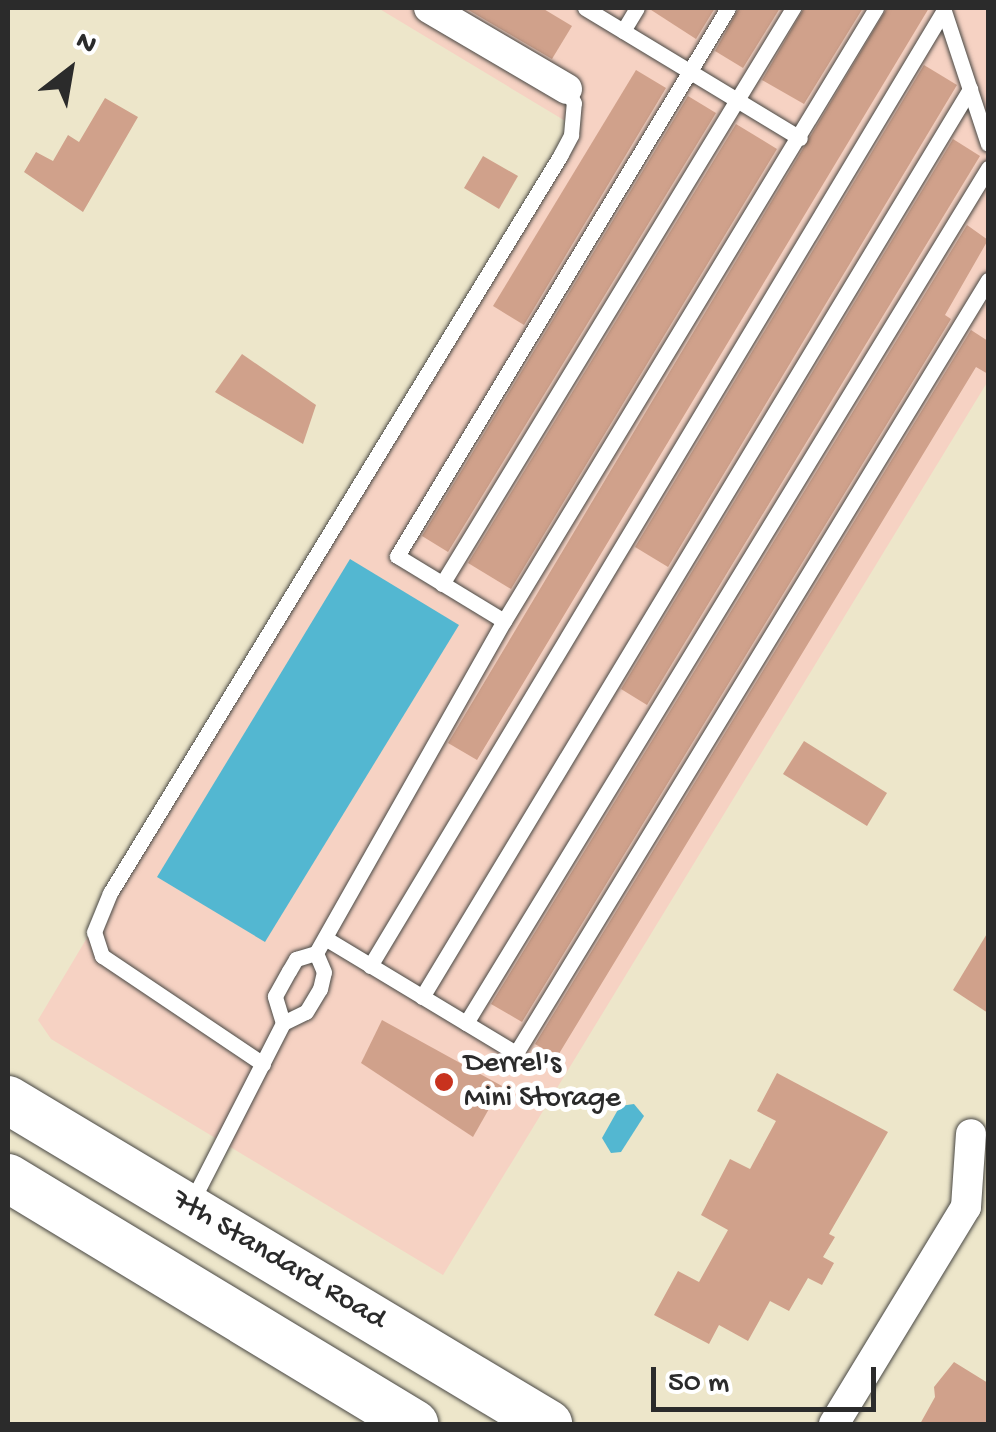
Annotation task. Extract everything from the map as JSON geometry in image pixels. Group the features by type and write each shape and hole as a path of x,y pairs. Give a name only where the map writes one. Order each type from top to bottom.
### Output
{"main road":[{"name":"7th Standard Road","path":"8,1100 548,1424"},
{"path":"8,1178 414,1424"}],"street":[{"path":"429,8 567,90"},
{"path":"834,1424 966,1207 971,1134"}],"lane":[{"path":"585,8 800,138"},
{"path":"623,31 637,8"},
{"path":"504,621 396,556 728,8"},
{"path":"442,584 793,8"},
{"path":"284,1023 275,996 296,959 320,946 504,621 876,8"},
{"path":"943,9 988,144"},
{"path":"370,966 943,9"},
{"path":"422,996 970,88"},
{"path":"263,1064 102,956 94,932 110,893 566,146 574,103 567,90"},
{"path":"466,1023 988,168"},
{"path":"320,946 370,966 516,1053 988,280"},
{"path":"189,1206 284,1023 306,1012 320,989 324,972 320,946"}],"shaded area":[{"name":"Derrel's Mini Storage","path":"378,8 988,8 988,381 443,1275 51,1039 38,1020 572,125"}],"water":[{"path":"350,559 459,625 265,942 157,877"},
{"path":"634,1104 644,1116 621,1152 611,1153 602,1138 620,1106"}],"building":[{"path":"465,8 542,8 572,26 552,59"},
{"path":"648,8 715,8 696,39"},
{"path":"739,8 780,8 743,68 715,51"},
{"path":"804,8 863,8 804,104 762,80"},
{"path":"887,8 929,8 477,760 448,743"},
{"path":"924,65 957,85 668,567 635,547"},
{"path":"636,70 666,88 524,325 493,306"},
{"path":"688,96 716,113 448,552 422,536"},
{"path":"105,98 138,117 83,212 24,172 36,152 53,161 68,135 79,142"},
{"path":"736,124 777,149 511,589 468,563"},
{"path":"953,139 980,156 647,705 621,689"},
{"path":"483,156 518,176 499,209 464,188"},
{"path":"967,225 988,240 945,315 951,319 522,1022 491,1004"},
{"path":"971,330 988,341 988,374 976,367 557,1057 535,1044"},
{"path":"242,354 316,405 303,444 215,392"},
{"path":"804,741 887,793 867,826 783,774"},
{"path":"988,932 988,1013 953,990"},
{"name":"Derrel's Mini Storage","path":"382,1020 502,1086 473,1137 361,1063"},
{"path":"777,1073 888,1132 829,1234 835,1237 823,1257 834,1263 822,1285 808,1278 789,1311 770,1301 748,1341 719,1325 709,1344 654,1315 678,1271 699,1282 728,1230 701,1215 730,1159 750,1169 776,1121 757,1111"},
{"path":"954,1362 988,1383 988,1424 920,1424 935,1397 934,1387"}],"place":[{"name":"Derrel's Mini Storage","path":"444,1082"}]}
